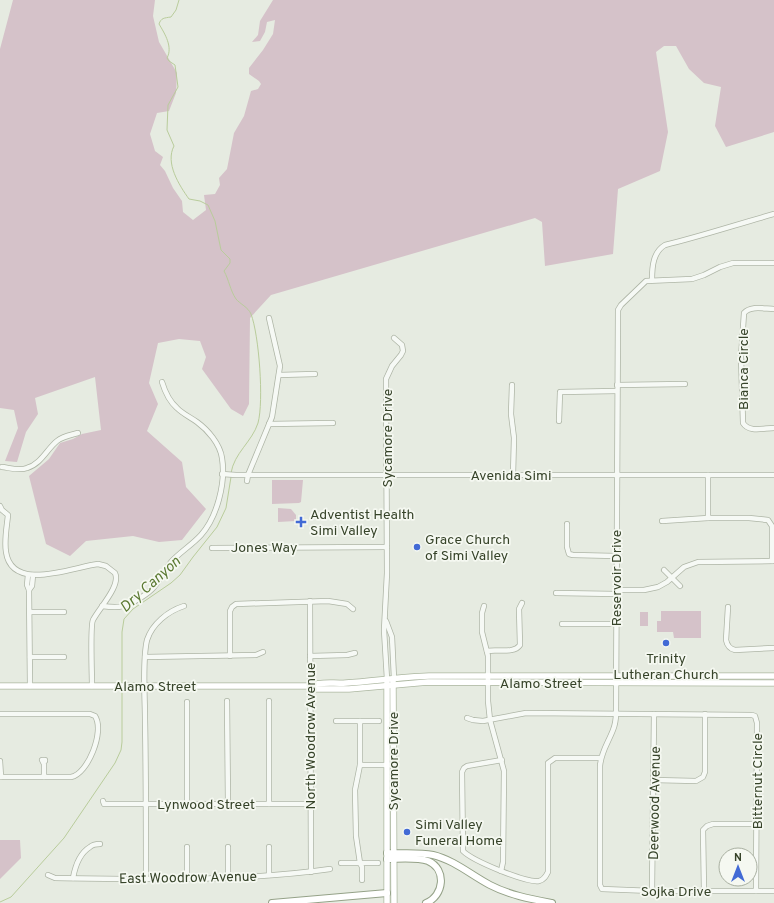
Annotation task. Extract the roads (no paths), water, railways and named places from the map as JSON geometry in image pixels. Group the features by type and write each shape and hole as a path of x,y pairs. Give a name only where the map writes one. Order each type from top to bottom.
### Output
{"highway":[{"path":"387,856 423,854 445,859 490,886 510,894 552,903"},
{"path":"394,856 426,860 437,869 441,878 439,892 434,899 426,903"},
{"path":"272,903 387,893"}],"main road":[{"name":"Alamo Street","path":"310,686 316,683 345,683 387,678 429,676 774,676"},
{"name":"Sycamore Drive","path":"387,678 390,685 393,765 394,903"},
{"name":"Sycamore Drive","path":"387,903 387,765 390,685 394,678"},
{"name":"Alamo Street","path":"0,686 310,686 316,689 342,689 428,682 774,683"}],"street":[{"path":"774,214 661,248 656,256 652,271 652,280 692,279 720,267 732,264 774,263"},
{"name":"Reservoir Drive","path":"602,889 600,886 600,758 614,729 616,714 618,310 644,282 652,280"},
{"name":"Bianca Circle","path":"774,309 752,308 744,313 741,370 743,423 748,428 752,429 774,428"},
{"path":"247,482 248,475 272,417 279,374 280,366 269,318"},
{"name":"Sycamore Drive","path":"387,678 384,630 386,619 387,547 386,379 392,366 403,351 402,345 394,338"},
{"path":"279,374 315,374"},
{"path":"102,606 124,606 150,590 174,559 201,535 210,522 217,506 223,474 222,459 216,443 202,426 173,405 166,394 162,382"},
{"path":"617,385 685,384"},
{"path":"512,385 511,414 514,438 513,475"},
{"path":"559,422 560,392 617,391"},
{"path":"269,424 333,423"},
{"path":"1,468 27,468 42,458 58,440 78,433"},
{"name":"Avenida Simi","path":"223,474 774,475"},
{"path":"708,475 708,518"},
{"path":"0,506 8,515 5,548 7,558 11,565 24,574 39,576 98,564 112,569 115,573 116,578 112,591 92,620 92,686"},
{"path":"556,593 616,592 651,589 663,585 684,567 698,562 773,561 772,526 768,520 749,518 708,518 662,521"},
{"path":"567,524 567,547 569,554 616,556"},
{"name":"Jones Way","path":"212,548 387,547"},
{"path":"664,570 680,586"},
{"path":"30,575 27,586 30,590 30,686"},
{"path":"230,656 230,611 236,604 310,601 337,602 347,604 353,609"},
{"name":"North Woodrow Avenue","path":"310,601 310,872"},
{"path":"487,651 510,651 516,649 520,645 519,609 522,603"},
{"path":"146,878 145,657 147,640 154,626 174,609 184,606"},
{"path":"484,606 482,612 482,632 487,651 490,720 504,771 503,862 501,871"},
{"path":"728,607 726,640 730,648 735,650 774,648"},
{"path":"30,612 64,612"},
{"name":"Sycamore Drive","path":"386,619 392,637 394,678"},
{"path":"562,624 617,624"},
{"path":"145,657 256,656 263,652"},
{"path":"310,656 347,655 355,653"},
{"path":"30,657 64,657"},
{"path":"227,701 228,804"},
{"path":"268,701 269,804"},
{"path":"187,702 187,804"},
{"name":"Bitternut Circle","path":"467,718 477,721 490,720 526,713 748,714 755,716 757,719 756,890"},
{"path":"0,714 90,714 97,718 98,735 91,755 77,775 71,777 0,777 1,760"},
{"name":"Deerwood Avenue","path":"652,891 654,714"},
{"path":"654,780 696,781 703,777 705,772 705,714"},
{"path":"336,721 379,721"},
{"path":"360,721 360,765 355,790 356,836 360,863 362,867 362,880"},
{"path":"502,760 467,766 462,772 463,851 501,871 535,881 542,880 548,872 548,763 554,758 600,758"},
{"path":"44,777 44,764 42,760 45,761"},
{"path":"360,765 393,765"},
{"name":"Lynwood Street","path":"104,801 104,804 311,804"},
{"path":"704,891 703,830 706,826 713,824 757,824"},
{"path":"73,878 76,866 90,846 100,844"},
{"path":"187,847 187,878"},
{"path":"228,847 228,878"},
{"path":"269,847 269,875"},
{"path":"341,863 378,863"},
{"name":"East Woodrow Avenue","path":"48,874 55,878 228,878 310,872 330,869"},
{"name":"Sojka Drive","path":"602,889 652,891 774,891"}],"waterway":[{"name":"Dry Canyon","path":"179,0 176,10 171,17 163,19 159,24 169,45 169,54 167,58 175,65 178,87 168,105 167,130 174,146 171,159 172,167 177,181 189,199 200,201 208,205 215,221 221,250 230,259 230,263 224,271 232,292 236,299 248,309 251,314 254,324 260,368 261,400 258,423 252,436 239,453 231,473"},
{"name":"Dry Canyon","path":"122,684 122,632 124,619 133,609 171,583 180,575 217,527 226,508 231,477"},
{"name":"Dry Canyon","path":"0,902 11,897 64,838 115,763 121,750 122,742 122,688"}],"place":[{"name":"Adventist Health Simi Valley","path":"301,522"},
{"name":"Grace Church of Simi Valley","path":"417,547"},
{"name":"Trinity Lutheran Church","path":"666,643"},
{"name":"Simi Valley Funeral Home","path":"407,832"}]}
